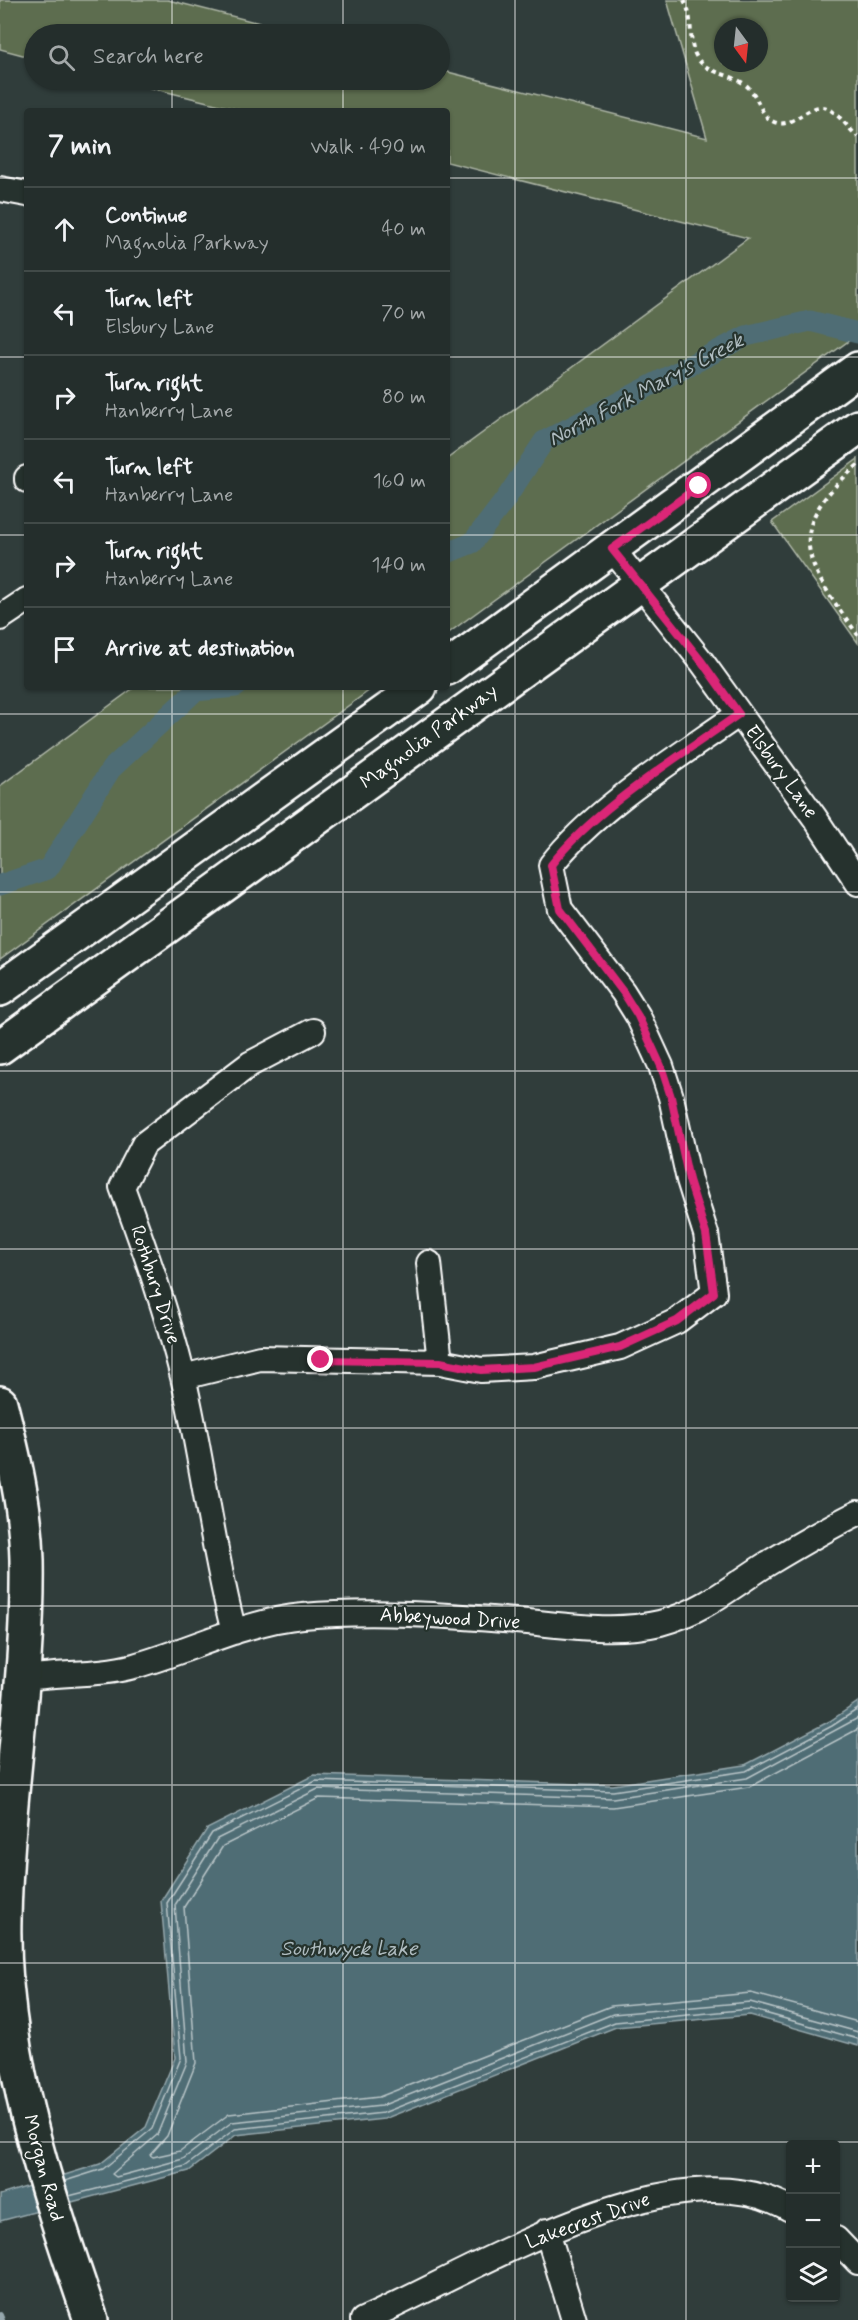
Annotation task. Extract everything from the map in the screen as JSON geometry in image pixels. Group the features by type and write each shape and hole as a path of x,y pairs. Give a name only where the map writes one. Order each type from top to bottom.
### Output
{"main road":[{"path":"450,666 858,369"},
{"name":"Magnolia Parkway","path":"0,1047 858,427"},
{"path":"0,989 416,690"},
{"path":"367,725 396,761"},
{"path":"113,908 142,944"},
{"name":"Morgan Road","path":"0,1403 15,1464 27,1559 4,1919 4,2017 40,2162 91,2320"}],"street":[{"path":"0,189 24,193"},
{"name":"Elsbury Lane","path":"612,549 739,714 858,883"},
{"path":"0,618 24,602"},
{"path":"183,1377 260,1358 440,1362 481,1370 534,1367 620,1347 677,1321 714,1293 706,1234 689,1180 671,1097 661,1066 638,1016 623,992 560,909 551,865 568,843 641,784 739,714"},
{"name":"Rothbury Drive","path":"234,1632 219,1576 183,1377 158,1285 122,1187 144,1144 250,1064 313,1031"},
{"path":"429,1263 440,1362"},
{"name":"Abbeywood Drive","path":"21,1679 52,1673 86,1673 131,1667 234,1632 313,1616 406,1616 600,1629 661,1622 695,1610 766,1565 858,1513"},
{"name":"Lakecrest Drive","path":"363,2320 547,2231 624,2205 676,2193 705,2190 740,2193 786,2207"},
{"path":"547,2231 574,2320"},
{"path":"840,2243 858,2262"}],"path":[{"path":"684,0 691,12 694,52 701,63 750,88 769,119 780,123 790,122 818,106 825,107 833,111 858,137"},
{"path":"858,465 824,501 807,530 809,553 814,570 858,635"}],"green space":[{"path":"0,0 168,0 263,24 24,24 24,55 0,49"},
{"path":"667,0 858,0 858,334 450,632 450,457 748,238 450,163 450,108 232,108 159,90 450,90 450,73 707,138"},
{"path":"858,459 858,643 772,522"},
{"path":"131,690 370,690 0,959 0,786"}],"water":[{"name":"Southwyck Lake","path":"858,1702 858,2046 750,2015 616,2027 384,2119 236,2135 189,2171 0,2221 0,2195 100,2164 146,2127 175,2058 161,1901 207,1829 314,1775 613,1785 745,1765 830,1721"}],"waterway":[{"name":"North Fork Mary's Creek","path":"450,552 472,543 505,500 544,441 746,336 810,321 858,333"},
{"name":"North Fork Mary's Creek","path":"0,885 48,869 111,769 195,691 205,690"},
{"path":"0,2315 2,2320"}],"route":[{"path":"321,1360 440,1362 481,1370 534,1367 620,1347 677,1321 714,1293 706,1234 689,1180 681,1136 661,1066 638,1016 623,992 560,909 551,865 568,843 641,784 739,714 702,662 612,549 699,486"}]}
